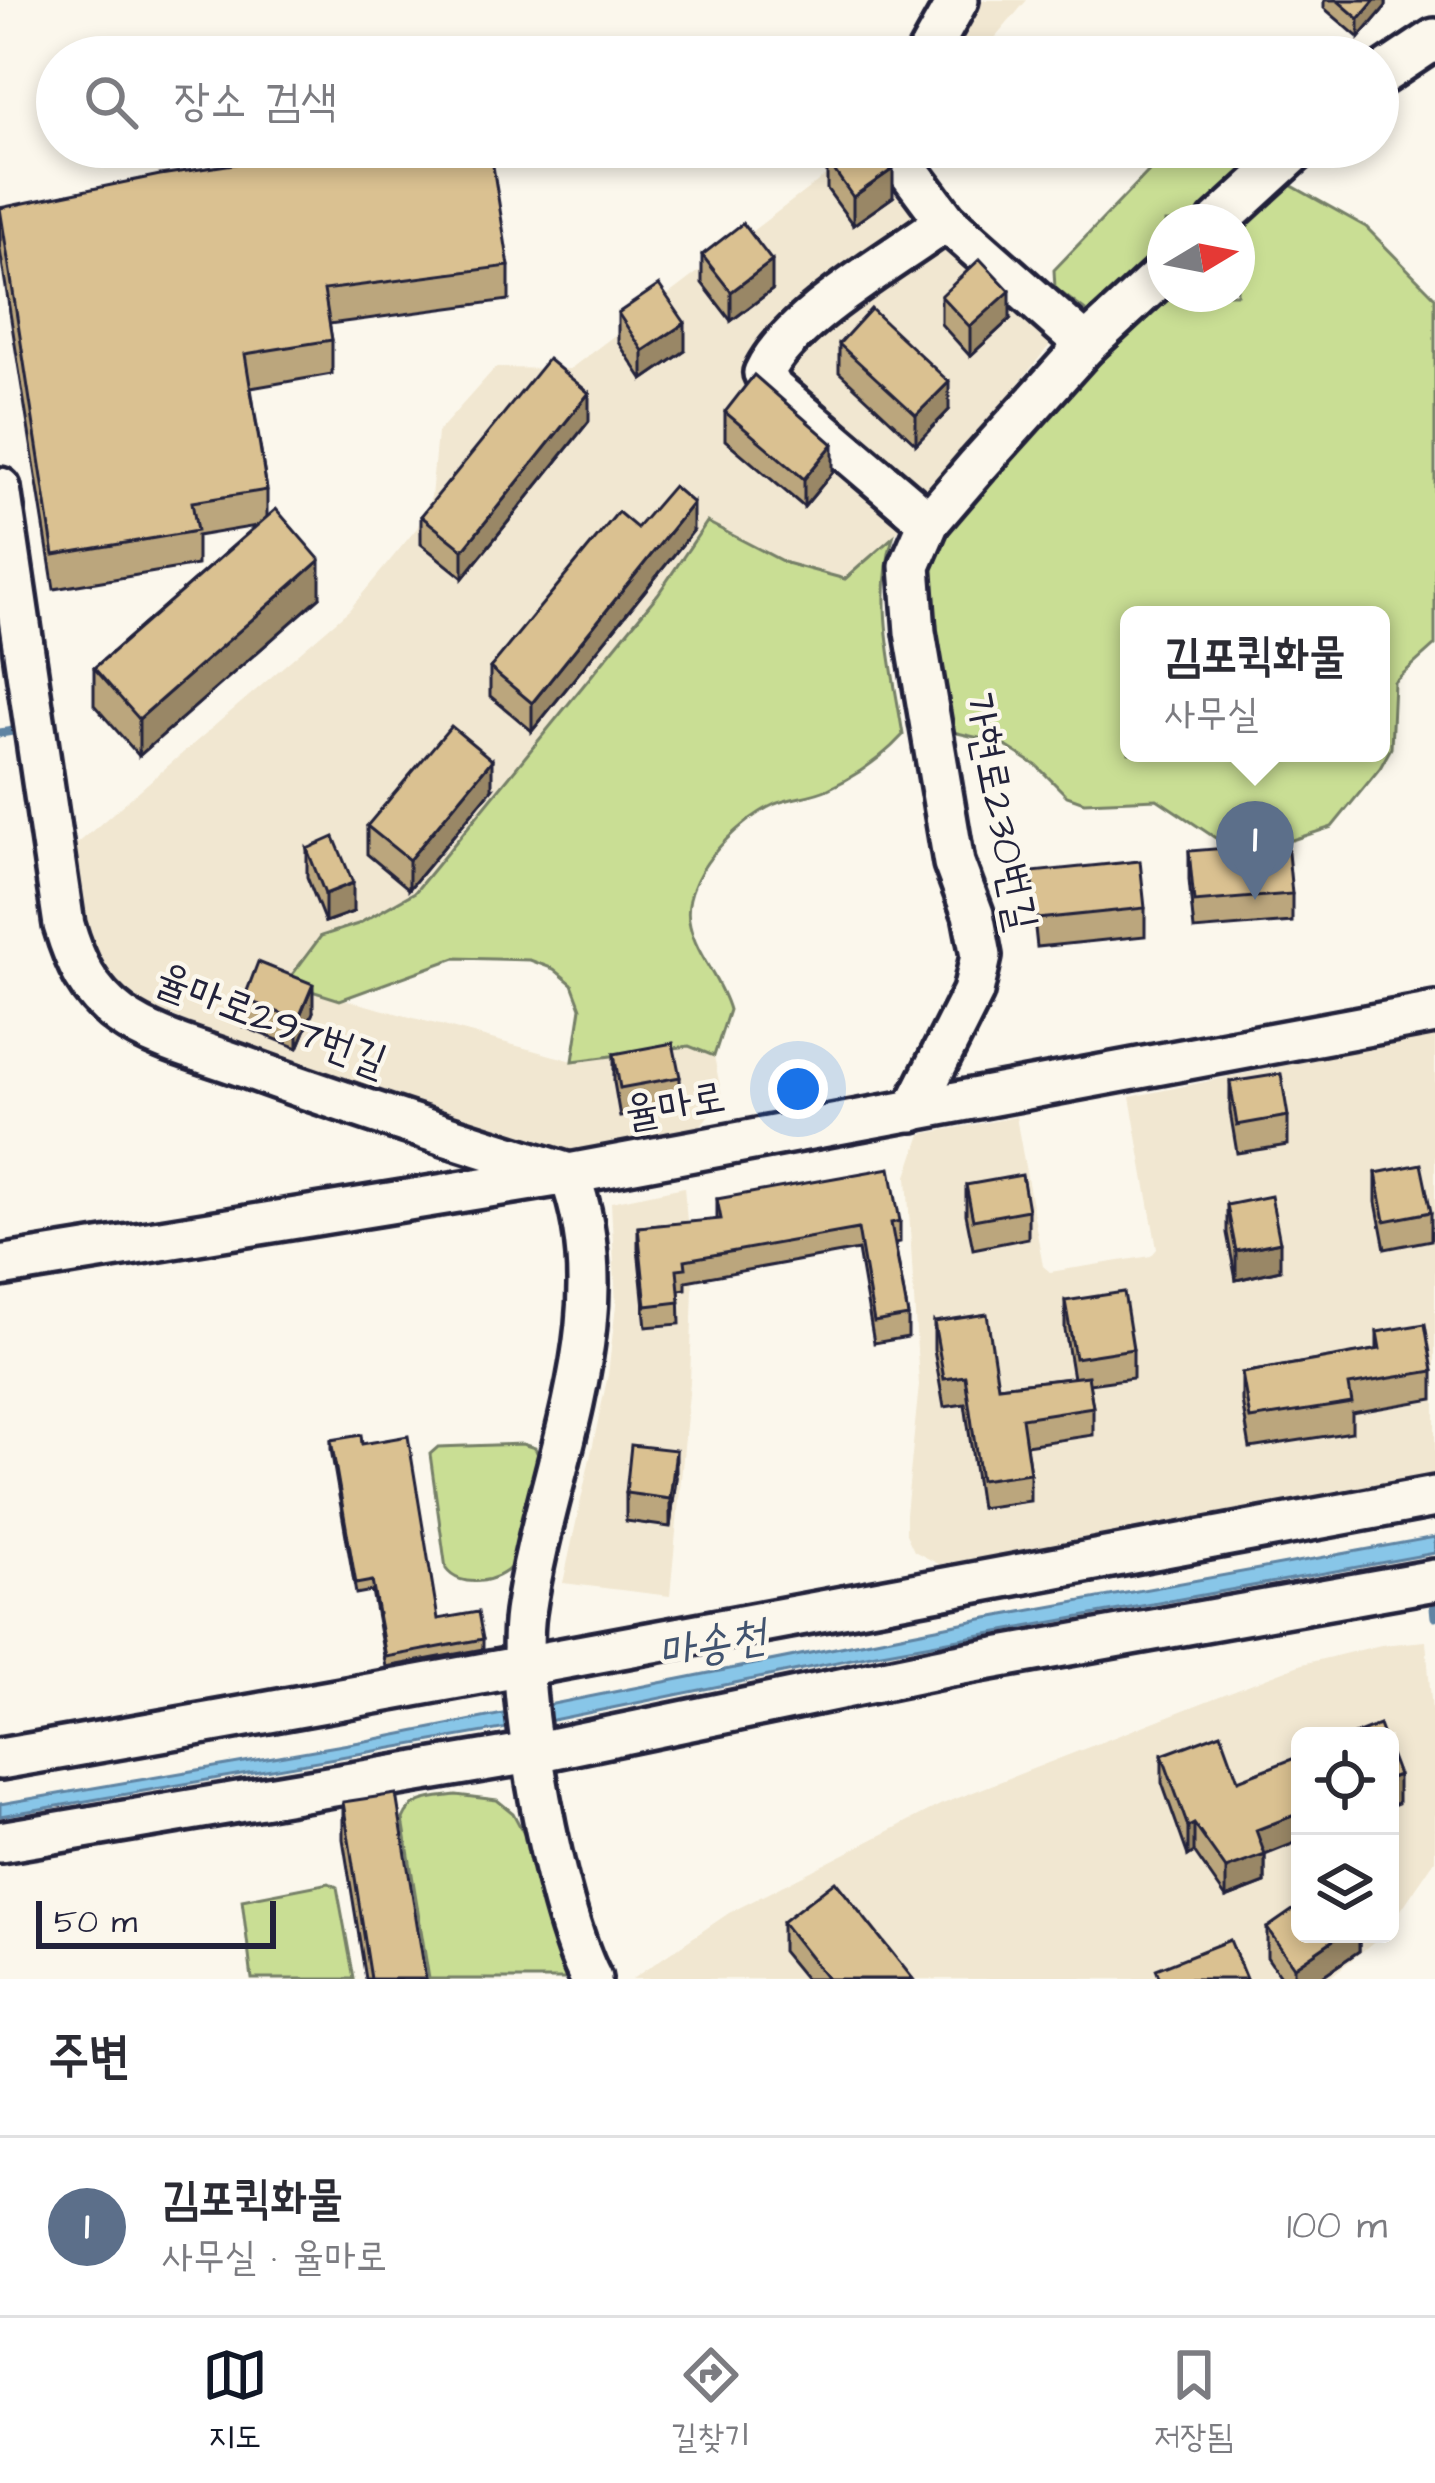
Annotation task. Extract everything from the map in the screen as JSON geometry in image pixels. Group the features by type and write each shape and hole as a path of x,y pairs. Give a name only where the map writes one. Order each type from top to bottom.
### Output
{"street":[{"path":"938,36 958,0"},
{"path":"1399,62 1435,39"},
{"path":"907,168 946,221 1086,345"},
{"path":"1238,204 1277,168"},
{"path":"929,522 772,388 764,373 771,357 811,321 946,221"},
{"name":"가현로230번길","path":"914,1111 974,992 981,956 973,914 954,863 915,632 910,566 929,522 1086,345 1147,289"},
{"name":"율마로297번길","path":"0,488 64,925 75,963 95,992 123,1018 165,1038 312,1092 569,1174"},
{"name":"율마로","path":"0,1266 569,1174 1435,1012"},
{"path":"569,1174 586,1216 591,1281 565,1434 531,1575 522,1671 544,1814 591,1979"},
{"path":"0,1760 522,1671 1435,1497"},
{"path":"0,1842 536,1752 845,1686 1435,1580"}],"shaded area":[{"path":"943,0 1027,0 997,36 924,36"},
{"path":"835,168 884,168 1054,340 893,537 846,579 786,563 707,522 658,594 415,892 358,924 321,936 288,984 573,1061 689,1046 714,1056 722,1097 696,1132 583,1152 503,1141 146,1005 118,985 89,938 76,845 349,610 417,528 431,497 437,433 495,368 570,369"},
{"path":"1435,1035 1435,1474 1430,1481 950,1570 914,1551 906,1534 906,1514 919,1385 907,1176 921,1134 1016,1117 1043,1266 1050,1272 1151,1256 1157,1249 1130,1097"},
{"path":"684,1187 693,1288 690,1383 670,1596 563,1583 608,1375 616,1305 611,1202"},
{"path":"1426,1641 1435,1747 1435,1860 1399,1913 1399,1727 1291,1727 1291,1943 1372,1943 1328,1979 632,1979 729,1913 940,1805 1302,1664 1381,1645"}],"green space":[{"path":"1152,168 1287,168 1287,183 1366,227 1435,297 1435,645 1394,682 1390,750 1390,606 1120,606 1120,762 1383,762 1332,827 1292,840 1220,841 1157,799 1084,802 1067,796 1037,766 1001,743 944,730 925,561 950,516 1116,334 1055,288 1054,270"},
{"path":"707,522 786,563 845,579 893,537 885,611 903,735 838,784 760,812 728,838 701,871 689,908 690,926 729,1010 714,1056 689,1046 573,1061 581,1008 572,984 554,969 530,960 455,958 340,1000 286,983 321,936 358,924 415,892 658,594"},
{"path":"522,1444 535,1448 540,1459 513,1565 489,1579 460,1579 446,1569 430,1454 438,1447"},
{"path":"456,1795 497,1800 513,1813 540,1864 574,1979 429,1979 403,1819 418,1803"},
{"path":"329,1883 337,1887 354,1979 252,1979 242,1900"}],"water":[{"path":"1435,1537 1435,1553 876,1654 553,1720 0,1816 0,1804 366,1741 982,1619"}],"building":[{"path":"1337,0 1375,0 1359,19"},
{"path":"207,168 493,168 509,266 324,290 332,340 245,354 267,490 192,502 197,531 54,555 0,208"},
{"path":"833,168 893,169 853,197"},
{"path":"743,223 772,261 731,292 702,255"},
{"path":"980,259 1010,291 970,327 941,296"},
{"path":"659,285 685,323 643,351 618,313"},
{"path":"871,309 949,382 916,415 839,344"},
{"path":"548,359 589,393 463,550 421,516"},
{"path":"754,375 833,444 804,479 725,412"},
{"path":"673,486 693,503 532,703 490,668 618,512 637,528"},
{"path":"276,509 320,560 139,719 94,668"},
{"path":"451,726 492,760 409,860 367,826"},
{"path":"334,837 353,883 325,894 307,849"},
{"path":"1287,843 1292,894 1194,902 1189,851"},
{"path":"1140,861 1145,908 1037,919 1032,872"},
{"path":"258,962 313,984 298,1020 244,999"},
{"path":"673,1043 680,1077 620,1088 614,1054"},
{"path":"1281,1074 1288,1116 1237,1125 1230,1082"},
{"path":"1421,1164 1431,1212 1385,1221 1376,1173"},
{"path":"890,1168 900,1221 891,1223 908,1316 874,1322 858,1229 685,1260 686,1268 677,1269 680,1302 646,1306 638,1227 721,1219 717,1199"},
{"path":"1022,1175 1028,1210 973,1220 966,1185"},
{"path":"1271,1196 1280,1242 1236,1251 1227,1205"},
{"path":"1124,1292 1133,1349 1075,1358 1065,1301"},
{"path":"987,1314 998,1386 1088,1376 1093,1407 1022,1418 1030,1473 980,1480 965,1376 944,1379 934,1322"},
{"path":"1425,1324 1433,1371 1349,1385 1352,1403 1250,1419 1242,1373 1380,1349 1377,1332"},
{"path":"361,1435 362,1444 408,1436 438,1619 478,1612 483,1639 386,1657 372,1581 356,1584 331,1440"},
{"path":"631,1445 676,1450 670,1499 626,1493"},
{"path":"1221,1733 1238,1780 1291,1759 1291,1816 1256,1830 1265,1855 1226,1869 1194,1824 1188,1827 1162,1755"},
{"path":"396,1794 426,1979 371,1979 343,1802"},
{"path":"835,1881 913,1979 827,1979 782,1922"},
{"path":"1291,1911 1291,1943 1329,1943 1294,1967 1267,1928"},
{"path":"1230,1940 1246,1979 1160,1979 1156,1969"}],"waterway":[{"path":"0,733 13,731"},
{"path":"1434,1607 1435,1617"}],"place":[{"name":"김포퀵화물","path":"1255,900"}],"water label":[{"name":"마송천","path":"712,1645"}]}
